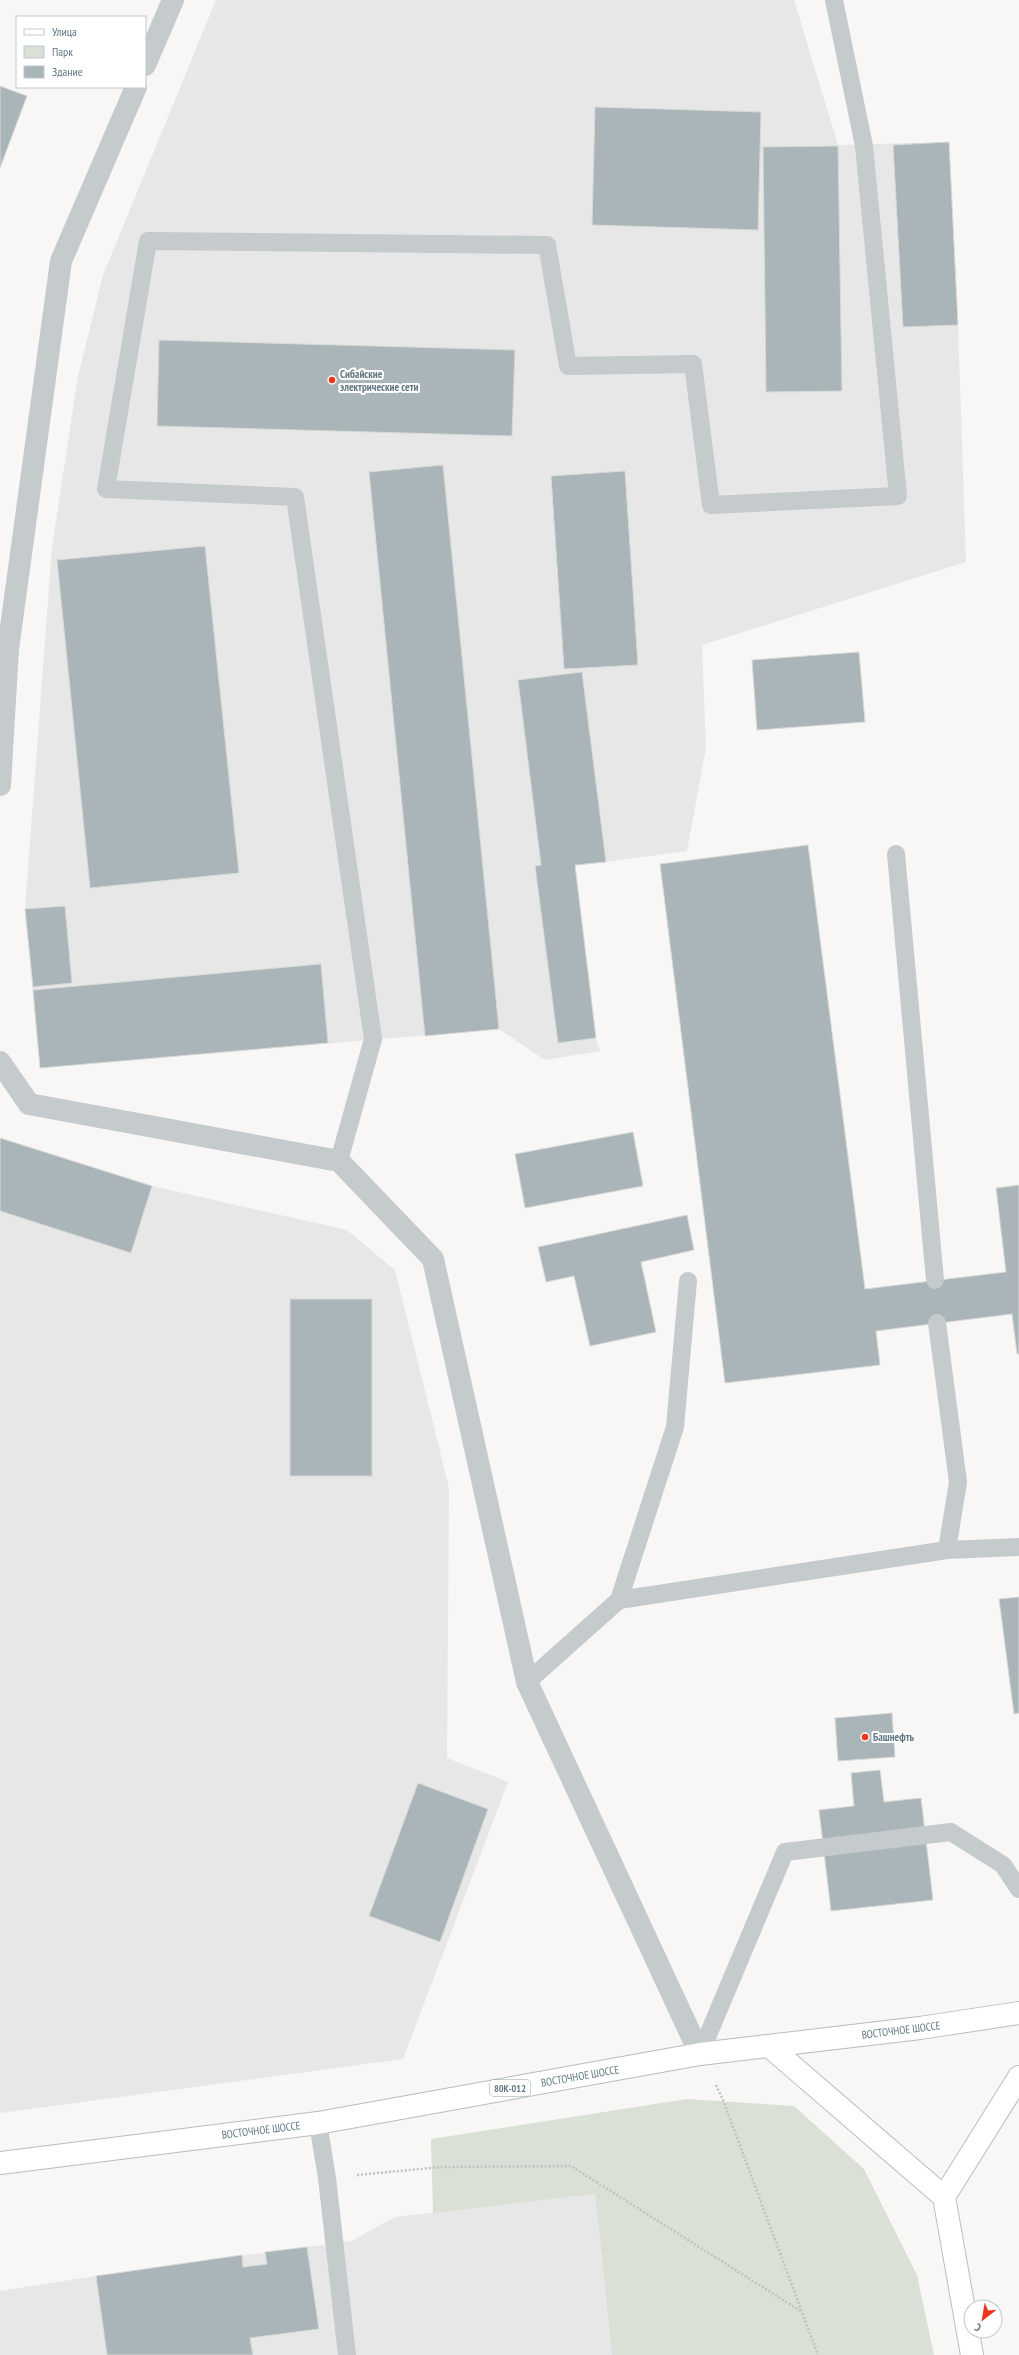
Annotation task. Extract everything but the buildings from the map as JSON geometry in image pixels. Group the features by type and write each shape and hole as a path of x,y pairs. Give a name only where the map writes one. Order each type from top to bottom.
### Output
{"main road":[{"name":"ВОСТОЧНОЕ ШОССЕ","path":"0,2163 318,2123 700,2054 920,2028 1019,2013"},
{"path":"769,2046 944,2197 972,2355"},
{"path":"944,2197 1019,2077"}],"street":[{"path":"146,63 173,0"},
{"path":"0,786 8,649 61,261 136,88"},
{"path":"0,1062 29,1104 339,1160 433,1259 527,1682 700,2054"}],"lane":[{"path":"339,1160 373,1039 295,497 106,489 148,241 547,245 568,366 693,364 711,505 898,496 864,146 834,0"},
{"path":"896,854 935,1280"},
{"path":"527,1682 619,1600 675,1427 688,1281"},
{"path":"937,1323 958,1482 947,1550"},
{"path":"619,1600 947,1550 1019,1547"},
{"path":"700,2054 785,1852 951,1832 1003,1865 1019,1889"},
{"path":"318,2123 328,2178 348,2355"}],"path":[{"path":"700,2054 723,2100 818,2355"},
{"path":"328,2178 441,2167 571,2166 802,2312"}],"shaded area":[{"path":"216,0 794,0 838,145 949,142 958,325 966,562 702,645 706,748 687,851 575,866 596,1038 600,1051 545,1060 499,1029 40,1068 25,909 52,547 78,376 103,275"},
{"path":"0,1138 152,1186 347,1230 395,1270 449,1488 447,1758 508,1782 403,2059 0,2113"},
{"path":"595,2194 612,2355 0,2355 0,2291 96,2276 351,2241 395,2217"}],"green space":[{"path":"687,2099 794,2106 864,2169 917,2275 934,2355 612,2355 595,2194 433,2213 431,2139"}],"place":[{"name":"Сибайские электрические сети","path":"332,380"},
{"name":"Башнефть","path":"865,1737"}]}
